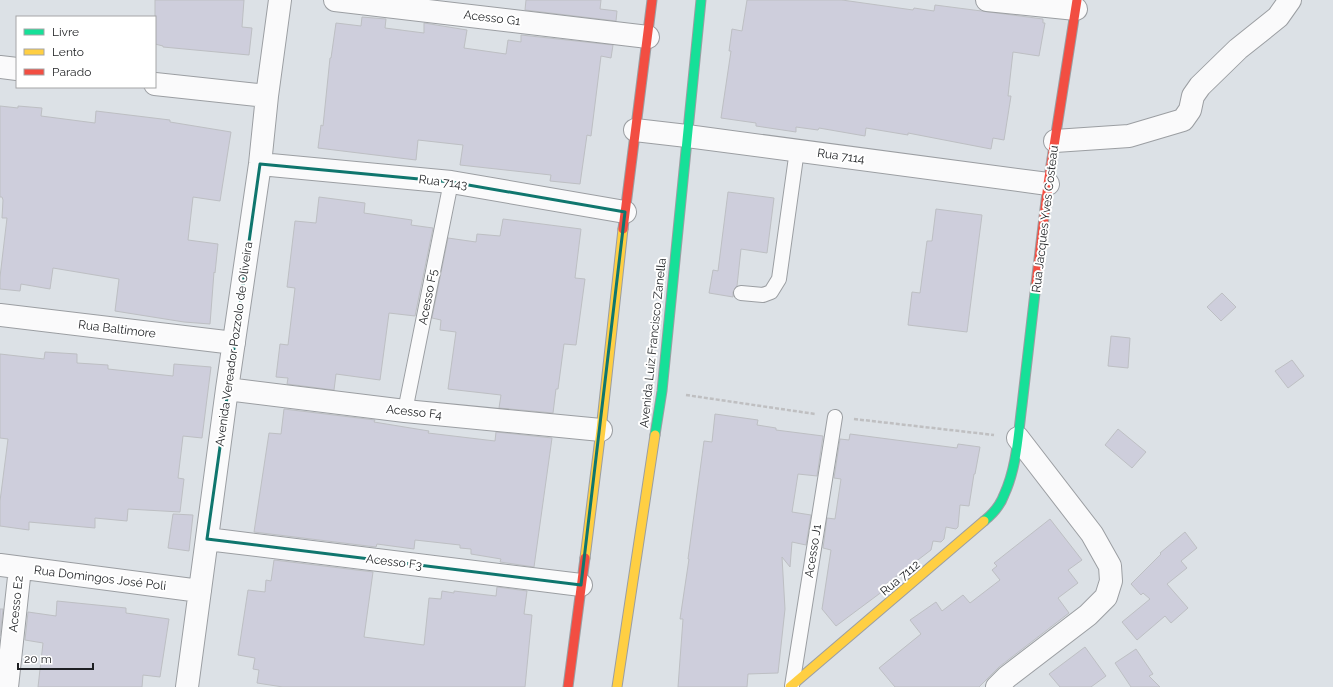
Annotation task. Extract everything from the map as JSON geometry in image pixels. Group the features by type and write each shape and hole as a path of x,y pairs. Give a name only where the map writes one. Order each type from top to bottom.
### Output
{"street":[{"name":"Avenida Vereador Pozzolo de Oliveira","path":"187,687 227,389 260,164 267,96 280,0"},
{"name":"Acesso G1","path":"335,0 648,36"},
{"path":"568,687 601,430 625,212 652,0"},
{"name":"Avenida Luiz Francisco Zanella","path":"617,687 662,391 701,0"},
{"path":"987,0 1076,5"},
{"path":"1055,141 1129,136 1183,120 1190,110 1193,96 1200,86 1238,49 1278,17 1290,0"},
{"name":"Rua Jacques Yves Costeau","path":"1011,476 1018,438 1048,184 1076,5"},
{"path":"0,67 16,69"},
{"path":"156,84 267,96"},
{"name":"Rua 7114","path":"635,130 1048,184"},
{"name":"Rua 7143","path":"260,164 451,182 625,212"},
{"name":"Rua Baltimore","path":"0,315 234,343"},
{"name":"Acesso F4","path":"227,389 405,411 601,430"},
{"path":"998,687 1008,676 1088,615 1106,597 1111,581 1110,566 1092,534 1018,438"},
{"name":"Rua 7112","path":"791,686 995,512 1003,500 1011,476"},
{"name":"Acesso F3","path":"207,538 581,585"},
{"name":"Rua Domingos José Poli","path":"10,566 200,591"},
{"name":"Acesso E2","path":"7,687 10,566"}],"lane":[{"path":"741,293 763,295 771,292 779,279 797,150"},
{"name":"Acesso F5","path":"405,411 451,182"},
{"name":"Acesso J1","path":"791,686 834,417"}],"highlighted area":[{"path":"260,164 451,182 625,212 581,585 207,539"}],"building":[{"path":"155,0 244,0 242,27 252,28 249,55 163,47 156,44"},
{"path":"526,0 601,0 600,9 617,11 616,21 525,10"},
{"path":"747,0 842,0 913,10 914,8 934,11 935,5 1043,19 1043,23 1045,23 1039,56 1013,52 1008,96 1011,96 1004,140 993,138 991,149 908,133 908,135 866,128 865,136 819,128 818,130 796,127 796,132 756,126 756,123 721,118 731,51 729,51 732,29 742,31"},
{"path":"362,17 386,19 385,28 424,33 424,23 467,30 464,48 506,54 508,40 521,42 521,35 613,45 611,58 601,56 591,136 587,135 580,184 550,181 551,175 460,165 463,145 418,140 416,160 318,148 321,125 323,126 330,58 336,23 361,26"},
{"path":"0,106 42,108 41,116 95,123 96,111 170,120 170,122 231,132 220,201 193,197 188,240 218,244 210,324 184,322 115,311 119,279 53,268 50,289 21,284 20,291 0,289 7,218 2,218 3,200 2,197 0,197"},
{"path":"728,192 774,198 767,253 741,249 737,286 733,292 733,297 709,293 713,270 718,271"},
{"path":"319,197 365,203 364,213 412,220 411,225 433,228 415,316 389,313 380,380 336,374 334,390 287,384 288,378 276,377 280,344 288,345 295,288 287,287 295,221 316,223"},
{"path":"936,209 982,215 967,332 908,325 912,292 920,293 927,241 932,241"},
{"path":"503,219 581,229 575,278 585,279 576,345 564,344 553,413 499,408 501,395 448,389 456,332 440,330 441,320 432,318 448,238 476,242 477,234 500,236"},
{"path":"1222,293 1236,307 1221,321 1207,307"},
{"path":"1111,336 1130,338 1128,368 1108,366"},
{"path":"45,352 77,354 77,363 108,365 108,369 173,376 174,364 211,367 202,438 183,436 178,478 184,479 180,512 128,509 127,521 95,518 95,528 29,522 29,530 0,526 0,501 8,439 0,438 0,354 44,359"},
{"path":"1292,360 1304,376 1288,388 1275,371"},
{"path":"284,409 375,420 374,422 429,431 428,433 495,441 496,432 552,438 534,567 500,562 501,559 471,554 471,549 460,548 460,545 415,540 414,549 377,544 376,547 254,532 269,433 281,434"},
{"path":"715,414 758,420 757,425 776,428 776,430 823,436 817,476 798,474 792,512 811,515 806,545 792,542 790,567 782,557 785,609 778,673 748,674 747,687 678,687 683,619 680,619 688,559 704,441 712,442"},
{"path":"1118,429 1146,452 1132,468 1105,445"},
{"path":"850,434 957,448 958,444 980,447 969,506 960,505 958,527 956,529 946,527 944,539 941,542 933,541 931,550 881,588 883,591 836,626 822,609 831,550 823,548 827,518 835,519 841,479 834,478 840,439 849,440"},
{"path":"173,514 193,515 189,551 168,548"},
{"path":"1050,519 1082,560 1068,570 1078,583 1058,598 1069,613 999,667 979,687 895,687 879,668 921,634 910,620 936,602 942,611 963,595 970,603 1000,580 992,570 997,566 994,563"},
{"path":"1185,532 1197,548 1181,561 1187,568 1167,584 1188,608 1171,623 1165,616 1137,640 1122,622 1150,599 1143,593 1141,595 1131,584 1161,554 1160,553"},
{"path":"274,560 373,572 364,637 424,645 429,598 441,599 442,591 496,596 497,587 527,591 524,614 532,615 525,687 283,687 257,683 259,670 253,669 255,658 238,655 248,590 265,592 266,580 271,581"},
{"path":"57,601 126,608 126,613 169,619 160,677 143,675 142,687 38,687 43,643 25,640 28,612 56,616"},
{"path":"0,609 3,609 0,636"},
{"path":"1085,647 1106,676 1091,687 1060,687 1049,674"},
{"path":"1136,649 1153,674 1149,676 1160,687 1131,687 1115,663"}],"traffic: fast":[{"path":"655,435 662,391 701,0"},
{"path":"984,521 1001,503 1012,473 1018,439 1036,284"}],"traffic: slow":[{"path":"585,558 601,430 623,229"},
{"path":"617,687 655,435"},
{"path":"790,687 984,521"}],"traffic: jam":[{"path":"623,229 652,0"},
{"path":"1036,284 1048,184 1077,0"},
{"path":"568,687 585,558"}]}
